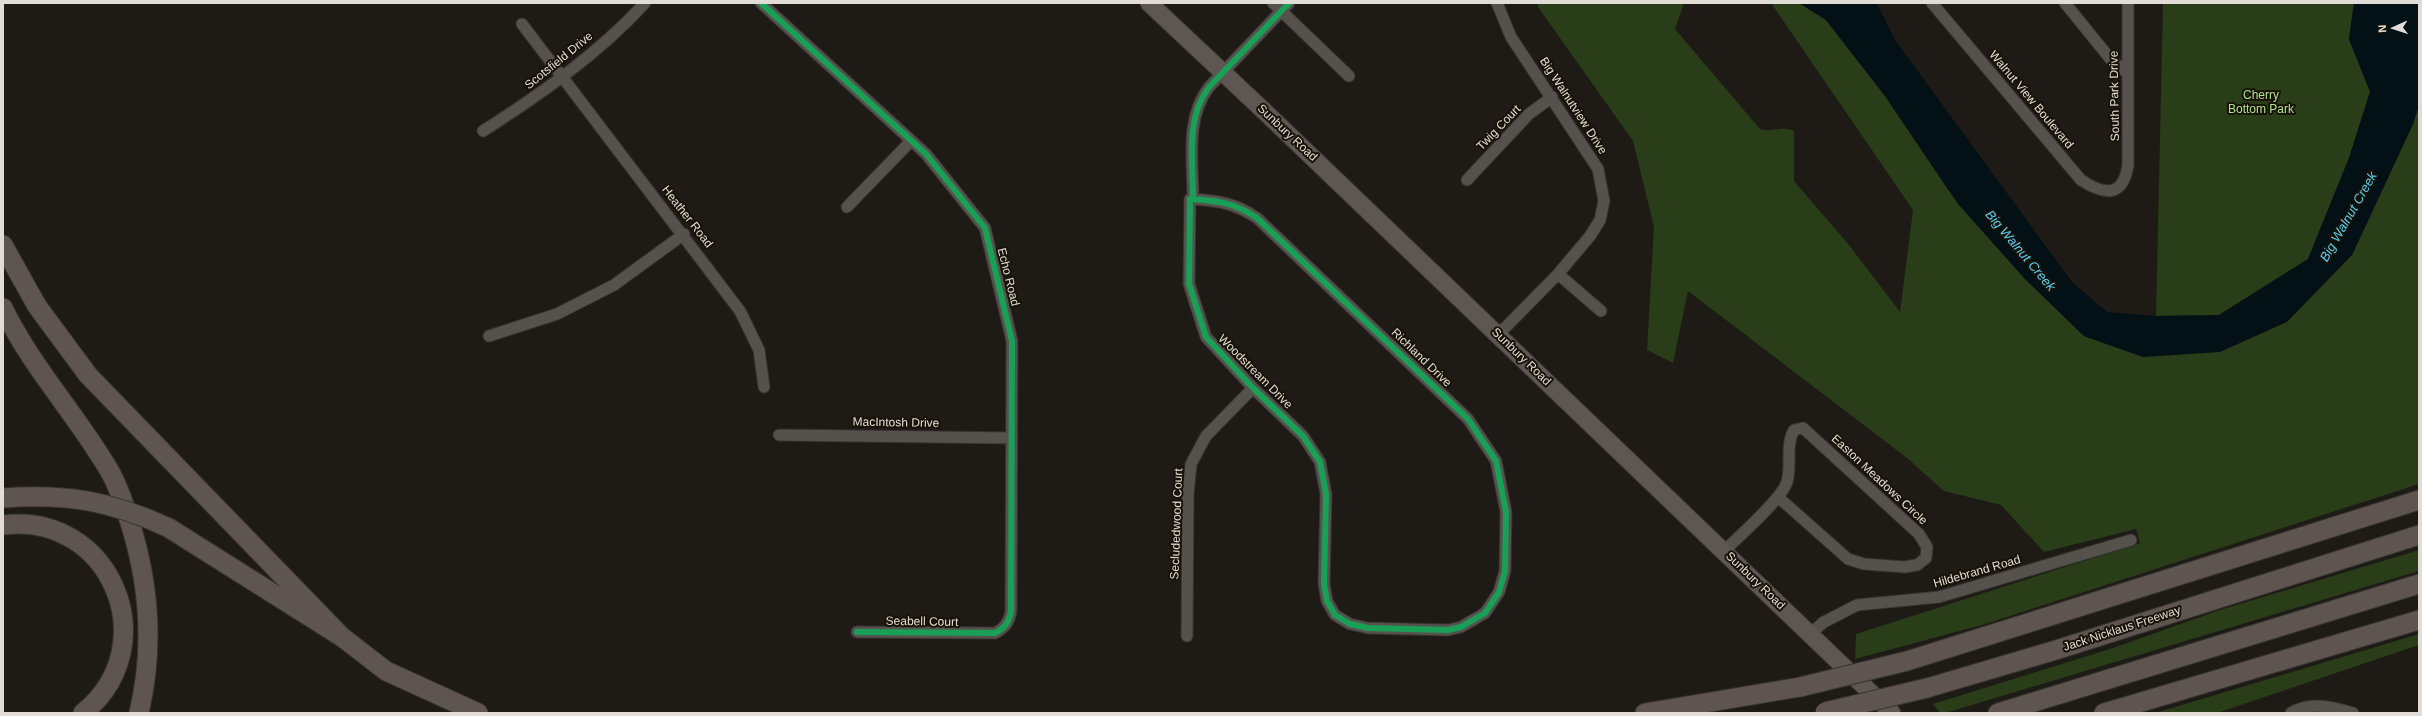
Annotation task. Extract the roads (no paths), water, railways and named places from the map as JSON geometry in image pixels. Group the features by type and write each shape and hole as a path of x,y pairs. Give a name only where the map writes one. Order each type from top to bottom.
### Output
{"highway":[{"path":"3,245 46,319 93,381 342,637"},
{"path":"3,308 32,356 109,470 126,510 140,555 149,622 148,666 139,713"},
{"path":"3,498 49,496 96,501 143,516 169,528 342,637 386,671 478,713"},
{"path":"1645,713 1800,687 1907,661 2419,500"},
{"path":"3,525 18,524 44,527 68,536 94,556 115,586 124,624 124,638 120,663 101,696 83,713"},
{"name":"Jack Nicklaus Freeway","path":"1824,713 1927,688 2056,650 2419,535"},
{"path":"1998,713 2419,584"},
{"path":"2104,713 2419,620"}],"main road":[{"name":"Sunbury Road","path":"1149,3 1892,713"}],"street":[{"name":"Scotsfield Drive","path":"483,131 538,96 562,77 627,22 644,3"},
{"name":"Echo Road","path":"761,3 926,154 984,228 1012,341 1011,612 1009,621 1003,629 995,633 986,634"},
{"path":"1273,3 1285,7 1349,76"},
{"name":"Big Walnutview Drive","path":"1497,3 1511,37 1552,97 1598,169 1604,201 1597,225 1558,274 1498,335"},
{"name":"Walnut View Boulevard","path":"1932,3 2081,180 2095,190 2113,191 2120,186"},
{"path":"2065,3 2112,61 2128,73"},
{"name":"South Park Drive","path":"2120,186 2126,176 2128,165 2128,3"},
{"name":"Woodstream Drive","path":"1285,7 1222,73 1202,97 1193,125 1193,199 1190,199 1189,284 1206,337 1253,388 1303,436 1320,462 1326,494 1324,584 1327,601 1335,615"},
{"name":"Heather Road","path":"522,24 684,234 740,311 758,350 764,386"},
{"name":"Twig Court","path":"1467,180 1529,114 1552,97"},
{"path":"847,207 911,141"},
{"name":"Richland Drive","path":"1193,199 1221,201 1240,206 1257,218 1468,418 1496,461 1506,512 1506,571 1499,592 1485,613 1461,627 1448,630 1368,628 1350,624 1335,615"},
{"path":"489,336 557,314 608,288 684,234"},
{"path":"1558,274 1601,311"},
{"name":"Secludedwood Court","path":"1187,636 1188,495 1192,464 1206,436 1253,388"},
{"name":"Easton Meadows Circle","path":"1724,551 1778,497 1787,484 1790,470 1791,435 1794,430 1802,428 1919,534 1927,547 1926,558 1922,563 1905,567 1864,564 1848,559 1778,497"},
{"name":"MacIntosh Drive","path":"779,435 1012,438"},
{"name":"Hildebrand Road","path":"1810,634 1824,622 1856,605 1939,597 2131,540"},
{"name":"Seabell Court","path":"856,632 986,634"},
{"path":"2291,713 2297,709 2326,705 2353,713"}],"water":[{"name":"Big Walnut Creek","path":"1799,3 1877,3 1895,40 2072,282 2107,312 2156,316 2219,315 2308,259 2349,158 2370,92 2349,39 2354,3 2419,3 2419,105 2413,124 2352,255 2287,322 2220,352 2143,357 2084,336 2024,278 1958,204 1885,96 1826,20"}],"park label":[{"name":"Cherry Bottom Park","path":"2261,103"}]}
